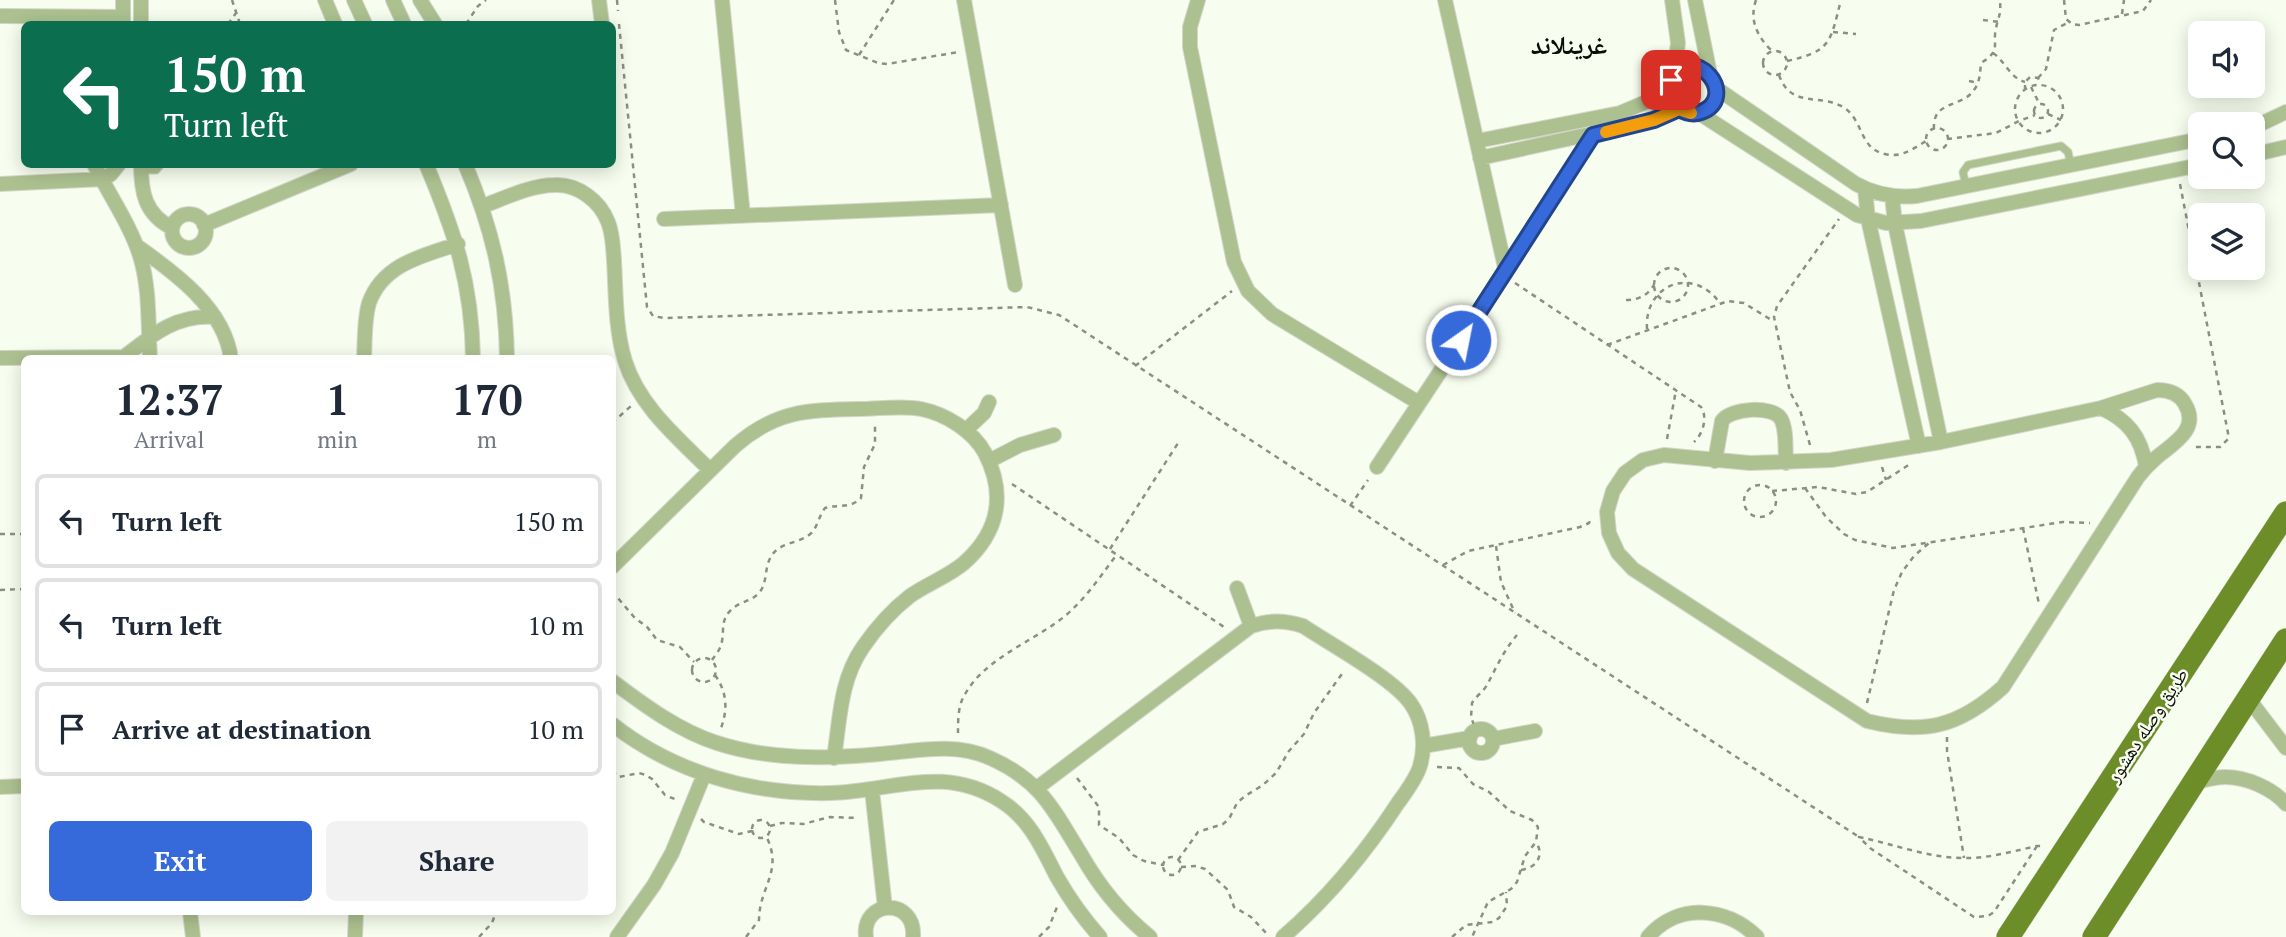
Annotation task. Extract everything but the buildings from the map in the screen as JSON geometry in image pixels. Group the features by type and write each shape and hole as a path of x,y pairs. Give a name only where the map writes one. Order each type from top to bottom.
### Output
{"main road":[{"name":"طريق وصله دهشور","path":"2008,937 2286,513"},
{"path":"2094,937 2286,640"}],"street":[{"path":"91,0 91,21"},
{"path":"0,16 123,21 123,0"},
{"path":"141,0 141,21"},
{"path":"325,0 334,21"},
{"path":"354,0 364,21"},
{"path":"393,0 403,21"},
{"path":"420,0 433,21"},
{"path":"599,0 602,21"},
{"path":"722,0 743,216"},
{"path":"964,0 1015,285"},
{"path":"1198,0 1190,27 1190,47 1234,262 1248,292 1272,314 1419,404"},
{"path":"1445,0 1505,274"},
{"path":"1672,0 1678,43 1671,99 1679,109 1699,113 1710,106 1716,95 1716,88 1710,74 1696,0"},
{"path":"1477,141 1620,113 1646,102 1688,67 1696,67 1710,74"},
{"path":"1716,88 1866,189 1892,197 1917,196 2188,141"},
{"path":"1480,158 1654,120 1679,109"},
{"path":"2265,122 2286,112"},
{"path":"1699,113 1847,208 1868,219 1895,224 1934,219 2188,167"},
{"path":"1377,467 1593,135"},
{"path":"2265,152 2286,146"},
{"path":"97,168 136,246 146,282 150,355"},
{"path":"0,184 104,179 115,168"},
{"path":"141,168 142,194 153,215 172,228 177,242 190,247 203,240 204,225 199,218 187,214 176,220 172,228"},
{"path":"204,225 341,168"},
{"path":"428,168 458,244 471,309 473,355"},
{"path":"467,168 483,206 501,274 507,355"},
{"path":"483,206 556,184 573,187 588,195 601,208 609,223 612,240 621,344 633,380 642,396 710,470"},
{"path":"1866,189 1868,219 1919,446"},
{"path":"1892,197 1895,224 1941,442"},
{"path":"664,219 1001,205"},
{"path":"364,355 368,305 376,288 388,273 403,263 458,244"},
{"path":"136,246 186,286 215,317 224,329 230,355"},
{"path":"129,355 149,337 180,320 215,317"},
{"path":"0,358 21,358"},
{"path":"2157,390 2168,390 2179,396 2186,405 2188,428 2182,438 2173,445 2146,466 2003,687 1981,707 1955,721 1926,728 1896,728 1867,721 1633,569 1618,553 1609,533 1607,512 1613,491 1625,473 1643,460 1664,455 1715,461 1786,463 1831,460 1941,442 2101,408 2157,390"},
{"path":"965,430 976,423 989,402"},
{"path":"2101,408 2122,419 2137,437 2144,451 2146,466"},
{"path":"616,564 752,431 772,420 817,410 920,409 944,417 965,430 983,449 992,467 998,498 993,523 981,546 963,564 910,596 884,620 862,648 845,680 834,758"},
{"path":"1715,461 1725,416 1736,411 1770,411 1776,413 1783,424 1786,463"},
{"path":"992,467 1020,445 1054,435"},
{"path":"1237,588 1251,626"},
{"path":"1037,788 1236,635 1251,626 1277,621 1303,626 1398,689 1412,705 1421,724 1423,746 1419,767 1384,824 1326,895 1283,937"},
{"path":"616,684 677,725 716,743 768,754 834,758 958,749 987,756 1013,769 1037,788 1052,806 1100,884 1150,937"},
{"path":"2248,698 2286,748"},
{"path":"616,727 660,755 704,775 745,786 830,793 872,790 927,780 954,781 980,789 1004,802 1024,820 1043,845 1068,894 1100,937"},
{"path":"1423,746 1487,731 1493,739"},
{"path":"1493,739 1535,731"},
{"path":"1474,734 1473,749 1483,753 1490,750 1493,739"},
{"path":"617,937 654,886 672,853 704,775"},
{"path":"2196,782 2225,777 2253,782 2279,796 2286,804"},
{"path":"0,788 21,786"},
{"path":"872,790 885,908"},
{"path":"866,937 866,924 870,916 885,908 893,908 907,915 913,929 913,937"},
{"path":"1648,937 1664,923 1680,915 1698,912 1732,918 1757,937"},
{"path":"190,915 193,937"},
{"path":"355,937 356,915"}],"lane":[{"path":"1966,186 1963,172 1968,165 2061,146 2068,152 2071,165"}],"path":[{"path":"232,0 239,21"},
{"path":"468,21 478,6 486,0"},
{"path":"617,0 647,307 653,316 664,318 1027,307 1059,315 1859,837 1870,848 1974,918 1988,916 1994,912 2037,846"},
{"path":"835,0 841,42 846,50 878,63 887,64 973,49"},
{"path":"859,55 894,0"},
{"path":"1756,0 1753,13 1756,29 1772,51 1782,53 1787,61 1786,69 1779,75"},
{"path":"1787,61 1819,52 1826,46 1842,0"},
{"path":"1934,129 1933,121 1940,110 1967,98 1978,83 1981,63 1993,53 2000,0"},
{"path":"2065,0 2066,19 2069,22"},
{"path":"2121,15 2124,0"},
{"path":"2038,78 2046,69 2054,30 2069,22 2079,24 2143,11 2151,0"},
{"path":"230,21 236,13"},
{"path":"1983,20 1999,22"},
{"path":"1832,32 1856,34"},
{"path":"1772,51 1765,56 1762,64 1767,73 1779,75"},
{"path":"1993,53 2006,64 2015,79 2025,82"},
{"path":"1779,75 1786,90 1793,95 1835,103 1850,112 1866,142 1879,152 1897,155 1906,153 1926,141"},
{"path":"2025,90 2042,86 2049,88 2060,98 2063,113 2061,120 2050,131 2036,133 2023,127 2019,121 2017,103 2025,90 2025,82 2031,76 2038,78 2042,86"},
{"path":"1969,81 1978,83"},
{"path":"2031,87 2048,113 2061,120"},
{"path":"2035,115 2035,108 2040,104"},
{"path":"1947,139 1996,133 2019,121 2035,115 2041,118 2048,113"},
{"path":"1934,129 1945,132 1947,139 1945,147 1938,150 1930,148 1926,141 1927,134 1934,129"},
{"path":"2173,445 2213,448 2220,447 2228,439 2178,169"},
{"path":"1831,460 1820,457 1812,449 1800,410 1790,392 1774,322 1777,306 1847,208"},
{"path":"1626,300 1639,298 1650,291 1658,273 1670,267 1683,272 1689,283 1684,297 1678,301 1663,300 1657,295 1654,285"},
{"path":"1505,274 1701,407 1705,413 1698,440 1689,443"},
{"path":"1647,330 1648,311 1657,295 1671,286 1689,283 1706,289 1719,302"},
{"path":"1135,366 1227,293 1235,290 1248,292"},
{"path":"1607,345 1719,302 1744,303 1774,322"},
{"path":"1664,455 1676,390"},
{"path":"616,419 642,396"},
{"path":"712,660 722,643 723,624 727,615 738,604 758,594 766,580 771,556 785,544 812,533 825,508 833,505 850,506 861,498 864,467 875,444 872,409"},
{"path":"1667,439 1678,441"},
{"path":"1110,550 1180,440"},
{"path":"1772,491 1776,502 1772,513 1755,517 1745,509 1744,498 1750,488 1762,485 1772,491 1818,486 1856,494 1878,485 1914,461"},
{"path":"992,467 1236,635"},
{"path":"1350,506 1377,467"},
{"path":"1805,488 1835,526 1855,540 1893,548 2074,521 2105,527"},
{"path":"1443,565 1468,551 1580,527 1592,518"},
{"path":"2022,528 2043,624"},
{"path":"0,534 21,534"},
{"path":"1867,721 1869,692 1894,590 1902,572 1914,556 1929,543"},
{"path":"1496,546 1501,582 1516,614"},
{"path":"958,749 958,717 963,697 977,679 991,666 1066,615 1097,582 1117,554"},
{"path":"0,590 21,589"},
{"path":"616,596 657,640 680,647 694,662"},
{"path":"1474,734 1472,703 1484,689 1492,670 1501,662 1517,635"},
{"path":"694,662 704,657 712,660 716,667 715,675 725,696 726,708 716,743"},
{"path":"1178,860 1198,832 1223,824 1233,814 1237,803 1276,773 1352,659"},
{"path":"694,662 692,671 696,679 708,681 715,675"},
{"path":"1955,721 1947,737 1947,751 1965,858"},
{"path":"1066,765 1096,800 1099,807 1099,825 1119,838 1133,855 1144,861 1163,865"},
{"path":"1419,767 1460,768 1473,784 1489,792 1510,811 1532,820 1538,827 1536,842 1528,850 1517,883 1488,902 1482,910 1472,937"},
{"path":"616,774 619,777 646,775 664,794 690,807 704,822 739,834 752,831 760,837 766,836"},
{"path":"770,826 810,823 830,817 876,818"},
{"path":"752,831 759,820 766,821 770,826"},
{"path":"746,937 759,920 758,907 772,876 774,864 766,836 770,826"},
{"path":"1859,837 1950,857 1981,857 2037,846 2046,846 2063,853"},
{"path":"1521,870 1535,866 1539,860 1540,848 1536,842"},
{"path":"1171,857 1178,860 1181,867 1171,876 1164,872 1163,865 1164,861 1171,857"},
{"path":"1181,867 1196,866 1205,869 1228,890 1234,907 1251,917 1270,937"},
{"path":"1452,937 1466,925 1493,922 1504,913 1508,899 1506,892"},
{"path":"1039,937 1046,932 1058,906 1068,894"},
{"path":"479,937 492,923 495,915"}],"slow traffic":[{"path":"1606,132 1654,120 1679,109 1691,113"}],"district":[{"name":"غرينلاند","path":"1569,45"}],"route":[{"path":"1461,340 1593,135 1654,120 1679,109 1693,114 1699,113 1710,106 1716,95 1714,81 1703,69 1688,67 1674,75 1671,80"}]}
